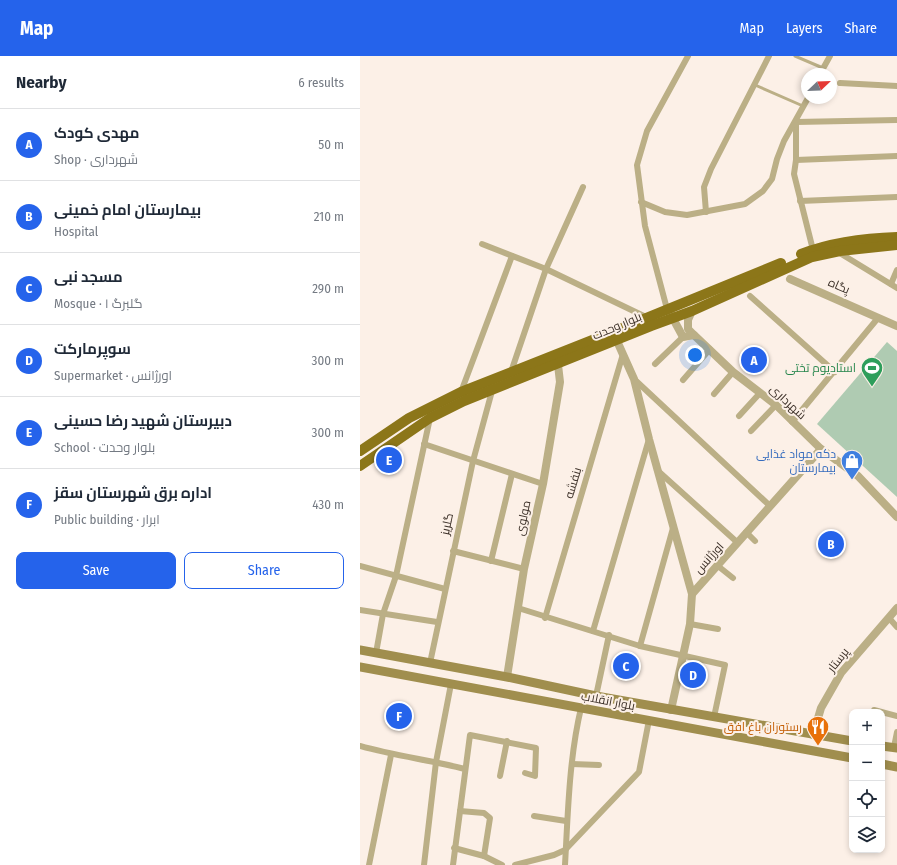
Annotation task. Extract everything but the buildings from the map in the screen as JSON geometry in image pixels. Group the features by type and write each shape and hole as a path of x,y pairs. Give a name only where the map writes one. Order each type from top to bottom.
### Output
{"main road":[{"name":"بلوار وحدت","path":"360,451 409,418 461,392 813,250 844,242 897,237"},
{"name":"بلوار وحدت","path":"360,466 430,418 464,401 692,311 812,257 836,251 897,245"},
{"name":"بلوار انقلاب","path":"360,650 507,677 671,710 849,741"},
{"path":"392,673 394,661 407,659"},
{"name":"بلوار انقلاب","path":"360,667 849,757"},
{"path":"797,748 813,735"},
{"path":"885,746 895,748"},
{"path":"885,765 897,767"}],"street":[{"path":"683,337 674,318 667,309 645,226 637,165 647,131 688,56"},
{"path":"706,212 704,187 711,169 753,84 769,56"},
{"path":"824,68 830,56"},
{"path":"840,83 897,86"},
{"path":"641,202 666,212 687,215 745,204 763,191 772,179 777,159 784,141 804,106"},
{"path":"796,122 897,120"},
{"path":"796,122 796,160 794,174 813,250"},
{"path":"796,160 897,156"},
{"path":"511,372 546,269 583,187"},
{"path":"800,202 897,197"},
{"path":"482,244 546,269 646,317"},
{"path":"836,251 894,286 897,270"},
{"path":"461,392 512,256"},
{"name":"پگاه","path":"790,279 851,304 897,326"},
{"path":"750,296 835,372"},
{"path":"692,311 688,320 688,329 694,335"},
{"path":"792,422 835,372 878,318"},
{"path":"655,364 683,337 694,335"},
{"name":"شهرداری","path":"694,335 733,372 776,405 821,449 858,476 897,517"},
{"path":"617,341 634,379 657,470 692,594 690,624 671,710"},
{"path":"683,380 710,349"},
{"name":"بنفشه","path":"545,618 623,354"},
{"name":"مولوی","path":"507,677 524,569 543,484 560,382 558,365"},
{"path":"714,394 733,372"},
{"path":"634,379 769,505"},
{"name":"گلریز","path":"430,663 437,622 473,461 492,391"},
{"path":"739,416 760,393"},
{"path":"752,431 776,405"},
{"path":"376,653 383,614 396,576 430,418"},
{"path":"593,631 649,439"},
{"path":"424,444 543,484"},
{"name":"اورژانس","path":"692,594 738,543 769,505 821,449"},
{"path":"657,470 738,543"},
{"path":"491,561 512,474"},
{"path":"640,646 673,528"},
{"path":"746,532 755,540"},
{"path":"453,551 524,569"},
{"path":"360,566 445,589"},
{"path":"718,566 732,578"},
{"path":"518,608 545,618 609,635 640,646 725,665 714,717"},
{"name":"پرستار","path":"813,735 821,708 841,673 897,608"},
{"path":"360,610 437,622"},
{"path":"889,618 897,627"},
{"path":"690,624 718,628"},
{"path":"596,696 609,635"},
{"path":"424,865 436,762 451,684"},
{"path":"564,865 573,740 581,708"},
{"path":"885,713 897,716"},
{"path":"515,865 554,855 565,850 639,772 649,720"},
{"path":"895,748 897,732"},
{"path":"453,865 454,848 470,735 536,748 535,776 525,773"},
{"path":"500,776 506,741"},
{"path":"360,746 391,755 436,762 465,769"},
{"path":"369,865 391,755"},
{"path":"572,764 599,765"},
{"path":"460,811 484,813 490,818 484,856"},
{"path":"534,816 566,821"},
{"path":"454,848 484,856 502,865"}],"lane":[{"path":"795,56 817,68"},
{"path":"753,84 804,106"}],"green space":[{"name":"استادیوم تختی","path":"887,342 897,351 897,497 817,424"}],"place":[{"name":"مهدی کودک","path":"754,360"},
{"name":"استادیوم تختی","path":"872,388"},
{"name":"دبیرستان شهید رضا حسینی","path":"389,460"},
{"name":"دکه مواد غذایی بیمارستان","path":"852,480"},
{"name":"بیمارستان امام خمینی","path":"831,544"},
{"name":"مسجد نبی","path":"626,666"},
{"name":"سوپرمارکت","path":"693,675"},
{"name":"اداره برق شهرستان سقز","path":"399,716"},
{"name":"رستوران باغ افق","path":"818,746"}]}
